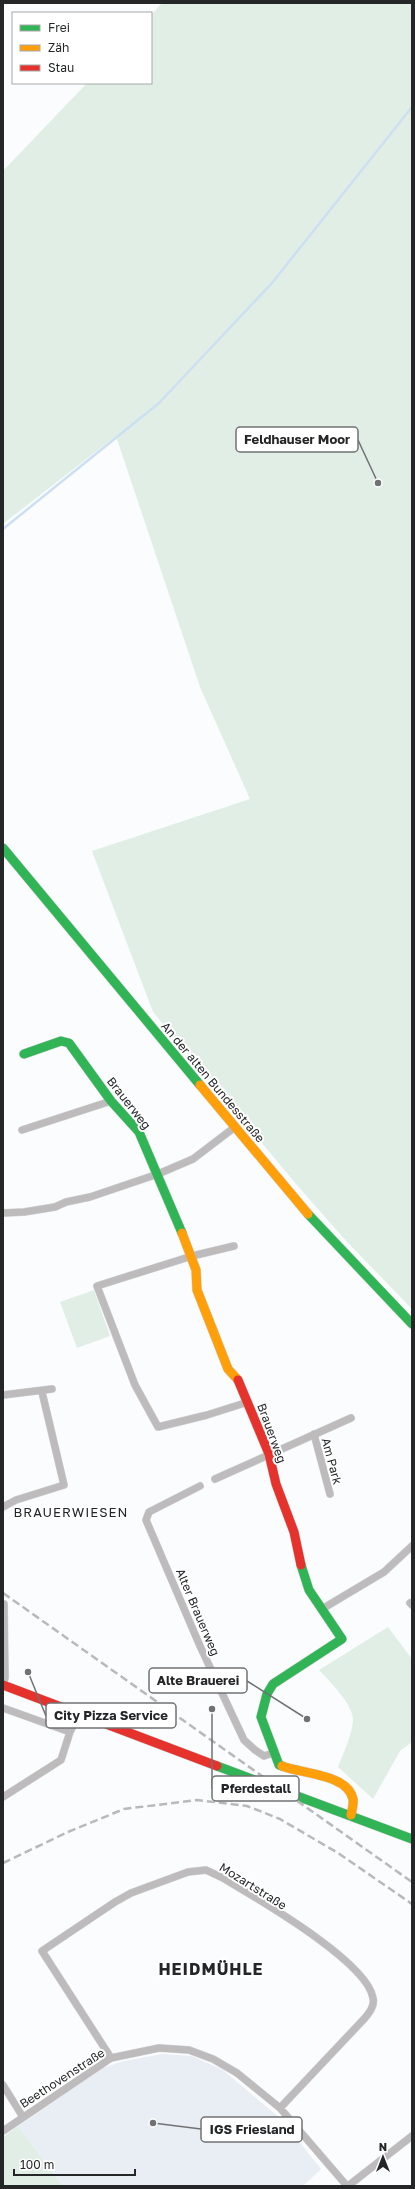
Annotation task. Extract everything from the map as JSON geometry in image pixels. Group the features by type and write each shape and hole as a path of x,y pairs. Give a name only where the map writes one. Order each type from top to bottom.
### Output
{"street":[{"name":"An der alten Bundesstraße","path":"3,848 319,1227 412,1324"},
{"name":"Brauerweg","path":"24,1054 61,1041 70,1043 111,1100 139,1132 158,1174 192,1256 196,1270 197,1290 228,1369 240,1382 269,1454 276,1484 294,1532 304,1578 342,1639 273,1684 267,1694 261,1717 273,1753 279,1765 282,1767 317,1774 342,1783 353,1799 354,1806 351,1815"},
{"path":"22,1130 111,1100"},
{"path":"3,1213 24,1212 55,1207 66,1202 90,1197 158,1174 193,1159 235,1127"},
{"path":"234,1246 192,1256 97,1286 135,1385 158,1428 248,1402"},
{"path":"3,1395 42,1392 52,1389"},
{"path":"3,1507 16,1500 64,1485 42,1392"},
{"path":"215,1479 351,1418"},
{"name":"Am Park","path":"314,1434 330,1494"},
{"name":"Alter Brauerweg","path":"200,1486 149,1512 146,1520 200,1646 244,1740 254,1750 264,1756 273,1753"},
{"path":"322,1609 384,1572 412,1546"},
{"path":"4,1604 5,1678 3,1685 412,1839"},
{"path":"3,1708 70,1732"},
{"path":"3,1797 61,1760 70,1732 79,1714"},
{"name":"Mozartstraße","path":"111,2058 42,1951 131,1893 188,1872 206,1870 223,1878 342,1956 369,1987 374,1999 372,2009 364,2019 280,2108"},
{"name":"Beethovenstraße","path":"3,2131 111,2058 159,2048 189,2050 213,2059 236,2073 280,2108 347,2186"},
{"path":"3,2085 23,2117"},
{"path":"347,2186 412,2136"}],"shaded area":[{"path":"162,3 412,3 412,1309 348,1243 296,1184 153,1012 92,851 250,799 200,687 116,436 3,524 3,171 86,84 152,84 152,14"},
{"path":"94,1290 110,1336 77,1348 60,1302"},
{"path":"388,1627 412,1659 412,1742 400,1751 373,1799 338,1767 350,1737 353,1725 352,1713 344,1699 319,1670"},
{"path":"162,2054 192,2056 223,2070 281,2119 321,2169 303,2186 63,2186 18,2126 103,2068 124,2061"},
{"path":"18,2126 63,2186 3,2186 3,2137"}],"waterway":[{"path":"3,529 159,403 272,283 412,107"}],"railway":[{"path":"3,1593 412,1882"},
{"path":"3,1863 68,1832 124,1809 197,1800 247,1806 280,1819 338,1853 412,1904"}],"traffic: fast":[{"path":"3,848 200,1085"},
{"path":"24,1054 61,1041 69,1043 111,1101 139,1132 182,1233"},
{"path":"308,1214 412,1324"},
{"path":"282,1766 279,1765 261,1717 267,1694 273,1684 342,1639 309,1590 301,1565"},
{"path":"217,1766 412,1839"}],"traffic: slow":[{"path":"200,1085 308,1214"},
{"path":"182,1233 196,1270 197,1290 228,1369 238,1380"},
{"path":"282,1766 323,1776 343,1784 353,1799 351,1815"}],"traffic: jam":[{"path":"238,1380 269,1454 276,1484 294,1532 301,1565"},
{"path":"3,1685 217,1766"}],"place":[{"name":"Feldhauser Moor","path":"378,483"},
{"name":"City Pizza Service","path":"28,1672"},
{"name":"Pferdestall","path":"212,1709"},
{"name":"Alte Brauerei","path":"307,1719"},
{"name":"IGS Friesland","path":"153,2123"}],"district":[{"name":"BRAUERWIESEN","path":"71,1512"},
{"name":"HEIDMÜHLE","path":"211,1969"}]}
